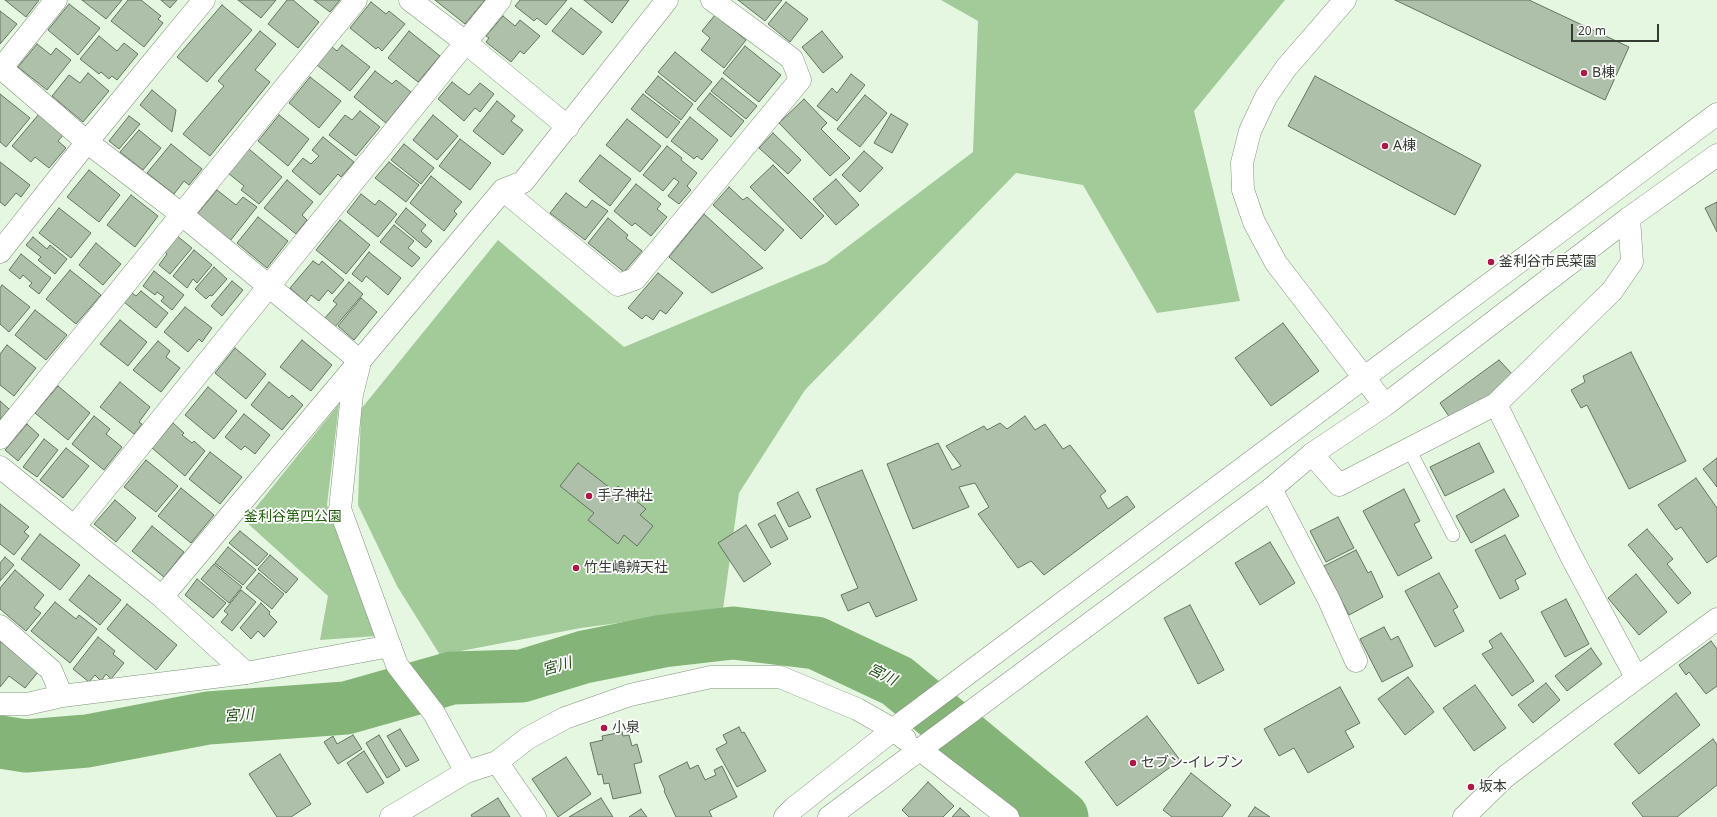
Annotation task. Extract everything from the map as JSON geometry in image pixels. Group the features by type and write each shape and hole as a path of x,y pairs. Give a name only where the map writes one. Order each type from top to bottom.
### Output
{"street":[{"path":"56,0 0,69 87,142 181,214 360,361"},
{"path":"0,252 87,142 204,0"},
{"path":"0,438 356,0"},
{"path":"410,0 465,42 568,127"},
{"path":"75,526 268,285 500,0"},
{"path":"162,596 503,190 523,182 667,0"},
{"path":"503,190 618,286 635,279 800,80 792,59 712,0"},
{"path":"1345,0 1286,68 1266,97 1250,131 1242,162 1243,190 1254,222 1276,263 1384,405"},
{"path":"785,817 794,808 947,690 1717,114"},
{"path":"829,817 972,709 1271,489 1312,454 1384,405 1629,218 1717,155"},
{"path":"1312,454 1339,485 1496,404 1612,291 1632,262 1629,218"},
{"path":"360,361 352,394 340,509 394,655 434,713 466,772"},
{"path":"1496,404 1571,556 1636,677"},
{"path":"0,467 162,596 246,673"},
{"path":"1271,489 1329,600 1356,661"},
{"path":"1464,817 1505,777 1636,677 1717,619"},
{"path":"0,626 51,670 62,696"},
{"path":"0,704 27,704 62,696 394,655"},
{"path":"391,817 466,772 497,762 528,738 565,718 630,695 711,677 780,677 857,709 901,725 926,744 1008,817"},
{"path":"497,762 535,817"}],"lane":[{"path":"1409,449 1453,534"}],"green space":[{"path":"941,0 1285,0 1194,111 1240,301 1157,313 1083,185 1016,173 805,390 739,493 723,609 581,628 440,655 397,586 358,505 361,409 498,240 624,347 826,263 973,152 978,21"},
{"name":"釜利谷第四公園","path":"339,404 327,505 376,636 320,640 328,596 245,521"}],"building":[{"path":"5,0 39,0 26,17"},
{"path":"82,0 122,0 106,19"},
{"path":"128,0 141,0 161,16 158,19 163,23 144,47 111,21"},
{"path":"161,0 177,0 170,8"},
{"path":"238,0 276,0 261,18"},
{"path":"287,0 293,0 319,22 298,48 268,24"},
{"path":"314,0 340,0 330,12"},
{"path":"435,0 485,0 465,24"},
{"path":"520,0 567,0 546,25 537,18 534,21 515,6"},
{"path":"584,0 629,0 612,23"},
{"path":"738,0 782,0 765,21"},
{"name":"B棟","path":"1395,0 1529,0 1629,47 1605,100"},
{"path":"371,2 386,14 389,11 405,24 382,51 378,47 376,49 350,28"},
{"path":"786,2 808,19 790,42 768,24"},
{"path":"69,4 100,28 78,55 48,30"},
{"path":"222,5 252,30 207,82 177,57"},
{"path":"571,8 602,32 583,55 552,31"},
{"path":"0,11 17,24 0,44"},
{"path":"715,15 746,40 724,68 701,50 710,38 702,31"},
{"path":"503,16 515,26 520,20 540,36 524,54 520,51 511,62 486,42 489,38 486,36"},
{"path":"260,31 276,44 255,70 270,82 210,156 183,134 224,86 218,81"},
{"path":"409,31 440,56 418,82 388,58"},
{"path":"822,31 843,57 823,73 802,47"},
{"path":"99,36 117,51 124,43 138,54 117,80 112,76 109,79 101,72 99,74 80,59"},
{"path":"37,44 51,55 56,48 71,60 47,90 18,67"},
{"path":"342,45 370,67 350,91 317,65 332,47 337,51"},
{"path":"745,46 781,75 759,102 723,73"},
{"path":"675,52 712,82 695,102 658,72"},
{"path":"375,71 392,84 396,80 411,92 386,123 354,97"},
{"path":"88,73 109,91 83,122 52,96 69,75 80,83"},
{"path":"851,74 865,85 837,121 817,106 832,88 837,93"},
{"path":"658,76 693,104 681,120 645,92"},
{"name":"A棟","path":"1315,76 1481,165 1455,215 1288,126"},
{"path":"310,77 341,101 319,128 289,103"},
{"path":"722,78 757,106 746,119 711,91"},
{"path":"452,82 469,95 480,83 494,94 480,112 475,108 464,121 438,99"},
{"path":"152,90 176,110 172,132 140,105"},
{"path":"710,93 744,121 731,137 697,109"},
{"path":"0,94 30,118 6,147 0,142"},
{"path":"643,94 680,122 667,138 631,109"},
{"path":"865,95 887,113 860,147 837,129"},
{"path":"804,99 827,123 821,129 850,158 830,176 779,123"},
{"path":"497,101 515,116 511,121 523,130 503,155 473,131"},
{"path":"360,111 380,127 356,156 329,135 345,115 352,120"},
{"path":"39,114 64,134 58,141 66,148 49,168 35,157 31,162 12,146"},
{"path":"891,114 908,124 892,153 874,143"},
{"path":"279,115 309,139 288,166 258,141"},
{"path":"433,115 458,136 437,160 413,140"},
{"path":"129,116 140,124 119,149 109,141"},
{"path":"690,117 718,140 702,160 697,156 694,159 671,141"},
{"path":"627,119 661,146 640,172 606,145"},
{"path":"139,130 161,148 143,170 120,152"},
{"path":"773,133 801,160 788,174 759,148"},
{"path":"323,137 354,162 341,177 338,174 320,195 292,171 303,158 311,164 319,156 312,150"},
{"path":"460,139 491,163 470,190 439,166"},
{"path":"171,144 202,169 189,185 184,181 174,194 147,173"},
{"path":"404,144 434,168 421,184 391,160"},
{"path":"667,146 697,173 687,186 691,190 679,204 668,196 679,182 674,178 663,191 643,175"},
{"path":"249,149 282,177 259,204 241,190 244,186 228,173"},
{"path":"864,151 883,168 860,192 842,175"},
{"path":"600,155 631,179 610,206 579,181"},
{"path":"0,162 30,185 21,197 16,193 5,206 0,202"},
{"path":"389,162 419,185 406,202 375,178"},
{"path":"773,165 824,216 801,239 750,187"},
{"path":"89,170 120,195 99,222 67,197"},
{"path":"431,176 462,202 454,211 457,214 444,231 410,203"},
{"path":"836,179 859,205 836,225 813,199"},
{"path":"287,180 313,202 302,215 307,220 296,234 264,208"},
{"path":"636,184 661,204 657,209 667,217 651,236 635,223 632,226 614,211"},
{"path":"729,187 743,200 747,197 784,230 765,251 713,205"},
{"path":"217,190 236,205 243,197 257,207 230,241 197,214"},
{"path":"566,193 586,208 592,200 608,211 585,240 550,213"},
{"path":"361,194 375,205 379,200 397,214 378,237 347,212"},
{"path":"131,195 158,216 135,247 107,225"},
{"path":"1717,202 1717,232 1705,208"},
{"path":"59,208 91,233 71,258 39,233"},
{"path":"406,208 426,225 421,231 432,241 426,248 395,222"},
{"path":"704,214 763,268 712,293 669,257"},
{"path":"258,217 288,241 267,268 237,243"},
{"path":"608,218 628,235 626,238 642,251 624,272 588,243"},
{"path":"340,220 370,245 346,274 316,250"},
{"path":"394,225 414,241 408,248 420,258 412,267 380,242"},
{"path":"176,235 192,248 170,274 159,265 167,254 164,251"},
{"path":"33,237 47,249 50,245 67,259 55,274 38,260 41,257 26,245"},
{"path":"96,243 121,264 103,285 79,265"},
{"path":"194,250 212,265 197,283 193,279 187,288 173,276"},
{"path":"369,252 401,278 388,295 366,276 362,282 352,274"},
{"path":"21,254 51,278 39,294 29,286 32,283 23,275 20,279 9,270"},
{"path":"313,261 319,265 322,261 344,280 332,294 328,290 319,301 311,295 306,302 290,288"},
{"path":"214,267 227,279 212,296 210,295 206,299 195,289"},
{"path":"70,270 101,295 76,324 46,299"},
{"path":"154,271 184,295 172,310 161,301 164,297 157,292 155,295 143,286"},
{"path":"658,273 683,293 666,314 660,310 653,320 646,315 642,319 628,308"},
{"path":"232,281 243,290 222,316 211,306"},
{"path":"349,282 363,294 335,327 325,318 337,304 333,301"},
{"path":"2,285 30,307 9,332 0,324 0,288"},
{"path":"141,291 168,313 156,328 124,302 132,293 136,296"},
{"path":"361,298 377,312 354,340 338,326"},
{"path":"185,307 212,328 202,342 199,339 188,352 164,332"},
{"path":"35,310 67,335 46,360 15,335"},
{"path":"120,320 147,342 128,366 100,344"},
{"path":"1283,323 1319,371 1271,406 1235,358"},
{"path":"302,340 332,365 311,391 280,367"},
{"path":"158,341 170,351 166,357 180,368 161,392 133,370"},
{"path":"7,345 36,368 14,396 0,385 0,354"},
{"path":"235,348 266,374 246,399 215,373"},
{"path":"1631,352 1686,461 1629,489 1587,405 1581,408 1571,390 1585,382 1583,376"},
{"path":"1499,360 1513,375 1493,397 1450,418 1440,403"},
{"path":"120,382 150,407 139,422 142,424 134,434 100,407"},
{"path":"269,382 289,398 292,395 303,405 282,430 251,405"},
{"path":"58,386 90,413 68,440 35,413"},
{"path":"208,387 237,411 214,439 185,415"},
{"path":"0,401 9,409 0,420"},
{"path":"244,414 270,435 255,454 245,446 241,450 225,437"},
{"path":"94,416 110,429 106,434 122,447 104,470 72,444"},
{"path":"1025,416 1035,430 1045,424 1063,449 1070,445 1106,491 1100,496 1108,509 1127,496 1135,507 1044,575 1031,561 1018,568 978,514 989,507 975,483 959,487 969,507 913,529 887,464 938,443 952,470 961,466 946,446 984,426 987,430 1000,423 1007,429"},
{"path":"173,423 184,433 182,435 192,443 194,441 205,451 185,476 152,448"},
{"path":"27,424 39,435 18,461 5,450"},
{"path":"44,439 58,450 37,477 23,467"},
{"path":"1479,443 1494,472 1445,496 1430,467"},
{"path":"66,448 89,466 63,498 40,480"},
{"path":"210,452 242,477 220,504 189,479"},
{"path":"1717,458 1717,487 1703,469"},
{"path":"146,460 178,486 156,512 124,487"},
{"path":"578,463 614,491 618,486 646,509 640,515 653,526 637,546 624,535 618,544 588,520 594,513 560,486"},
{"path":"862,470 917,600 876,617 869,602 848,611 841,595 858,588 816,489"},
{"path":"1696,478 1717,508 1717,556 1707,563 1681,527 1676,530 1658,505"},
{"path":"181,488 214,515 191,543 158,516"},
{"path":"1404,489 1420,521 1414,524 1432,558 1398,576 1363,511"},
{"path":"1504,489 1519,516 1471,543 1456,516"},
{"path":"798,492 811,517 789,527 777,503"},
{"path":"115,500 136,518 116,542 94,524"},
{"path":"0,504 29,527 24,532 29,536 14,555 0,544"},
{"path":"775,515 788,539 771,548 758,524"},
{"path":"1338,517 1354,548 1326,562 1310,531"},
{"path":"746,525 771,564 744,582 718,543"},
{"path":"152,526 184,552 164,577 132,551"},
{"path":"1647,529 1673,559 1667,564 1691,593 1678,604 1628,545"},
{"path":"240,531 268,554 257,566 229,543"},
{"path":"40,534 80,565 60,590 21,559"},
{"path":"1505,535 1526,574 1515,580 1519,589 1500,599 1475,550"},
{"path":"1270,542 1295,583 1260,605 1235,563"},
{"path":"228,547 256,570 243,585 215,563"},
{"path":"1356,550 1368,573 1371,571 1383,597 1349,615 1324,566"},
{"path":"270,555 298,579 286,593 258,569"},
{"path":"5,557 14,565 0,581 0,563"},
{"path":"214,564 242,587 229,603 201,579"},
{"path":"15,570 44,595 34,608 41,613 26,631 0,609 0,588"},
{"path":"259,573 284,594 272,609 246,588"},
{"path":"1439,573 1458,607 1453,610 1464,631 1435,647 1405,591"},
{"path":"1636,574 1667,612 1639,635 1608,598"},
{"path":"89,575 121,600 100,625 69,600"},
{"path":"197,579 226,603 213,618 185,595"},
{"path":"241,590 256,602 232,631 221,622 228,614 224,611"},
{"path":"1566,599 1589,644 1565,657 1541,612"},
{"path":"55,602 76,619 79,615 97,629 70,663 31,631"},
{"path":"261,603 277,622 264,637 258,631 251,639 240,628"},
{"path":"127,604 177,645 156,670 107,629"},
{"path":"1190,605 1224,670 1198,684 1164,618"},
{"path":"1384,627 1391,640 1398,636 1413,666 1382,682 1360,639"},
{"path":"1501,633 1534,681 1512,696 1482,654 1493,648 1489,641"},
{"path":"98,637 115,651 113,654 124,663 111,679 106,674 101,681 95,675 89,682 73,669"},
{"path":"0,641 38,672 25,688 9,676 0,687"},
{"path":"1711,641 1717,649 1717,686 1706,694 1689,672 1686,675 1679,665"},
{"path":"1591,648 1602,664 1567,691 1555,676"},
{"path":"1408,677 1434,712 1405,735 1378,699"},
{"path":"1546,683 1560,700 1533,723 1518,705"},
{"path":"1475,685 1506,728 1474,751 1443,708"},
{"path":"1340,687 1360,723 1345,731 1354,747 1308,773 1294,748 1279,756 1264,729"},
{"path":"1676,693 1700,725 1639,774 1614,744"},
{"path":"1147,716 1180,760 1117,806 1085,762"},
{"path":"739,727 742,733 744,732 766,771 737,787 716,749 727,743 723,735"},
{"path":"400,729 419,760 406,767 387,736"},
{"path":"622,732 623,736 629,735 632,746 637,744 642,762 634,764 641,793 613,799 609,783 604,784 602,774 598,775 590,743 603,740 602,736"},
{"path":"353,735 362,749 338,764 324,742 333,736 337,744"},
{"path":"379,735 400,770 387,778 366,743"},
{"path":"1713,739 1717,745 1717,785 1677,817 1643,817 1632,803"},
{"path":"364,751 384,783 367,793 347,763"},
{"path":"280,754 311,804 291,817 277,817 249,774"},
{"path":"566,757 591,794 558,817 532,779"},
{"path":"687,762 690,769 698,765 705,780 716,775 714,770 722,766 737,797 709,811 712,817 676,817 659,776"},
{"path":"1191,773 1231,805 1222,817 1172,817 1163,810"},
{"path":"928,782 954,806 943,817 909,817 902,810"},
{"path":"498,798 510,817 472,817 471,815"},
{"path":"601,798 613,817 569,817"},
{"path":"1255,807 1270,817 1248,817"},
{"path":"960,808 970,817 952,817"},
{"path":"641,809 647,817 629,817"}],"waterway":[{"name":"宮川","path":"0,742 26,746 87,741 208,718 346,708 452,678 522,676 584,657 663,641 733,633 816,643 897,681 1062,817"}],"place":[{"name":"B棟","path":"1584,73"},
{"name":"A棟","path":"1385,146"},
{"name":"釜利谷市民菜園","path":"1491,262"},
{"name":"手子神社","path":"589,496"},
{"name":"竹生嶋辨天社","path":"576,568"},
{"name":"小泉","path":"604,728"},
{"name":"セブン-イレブン","path":"1133,763"},
{"name":"坂本","path":"1471,787"}]}
